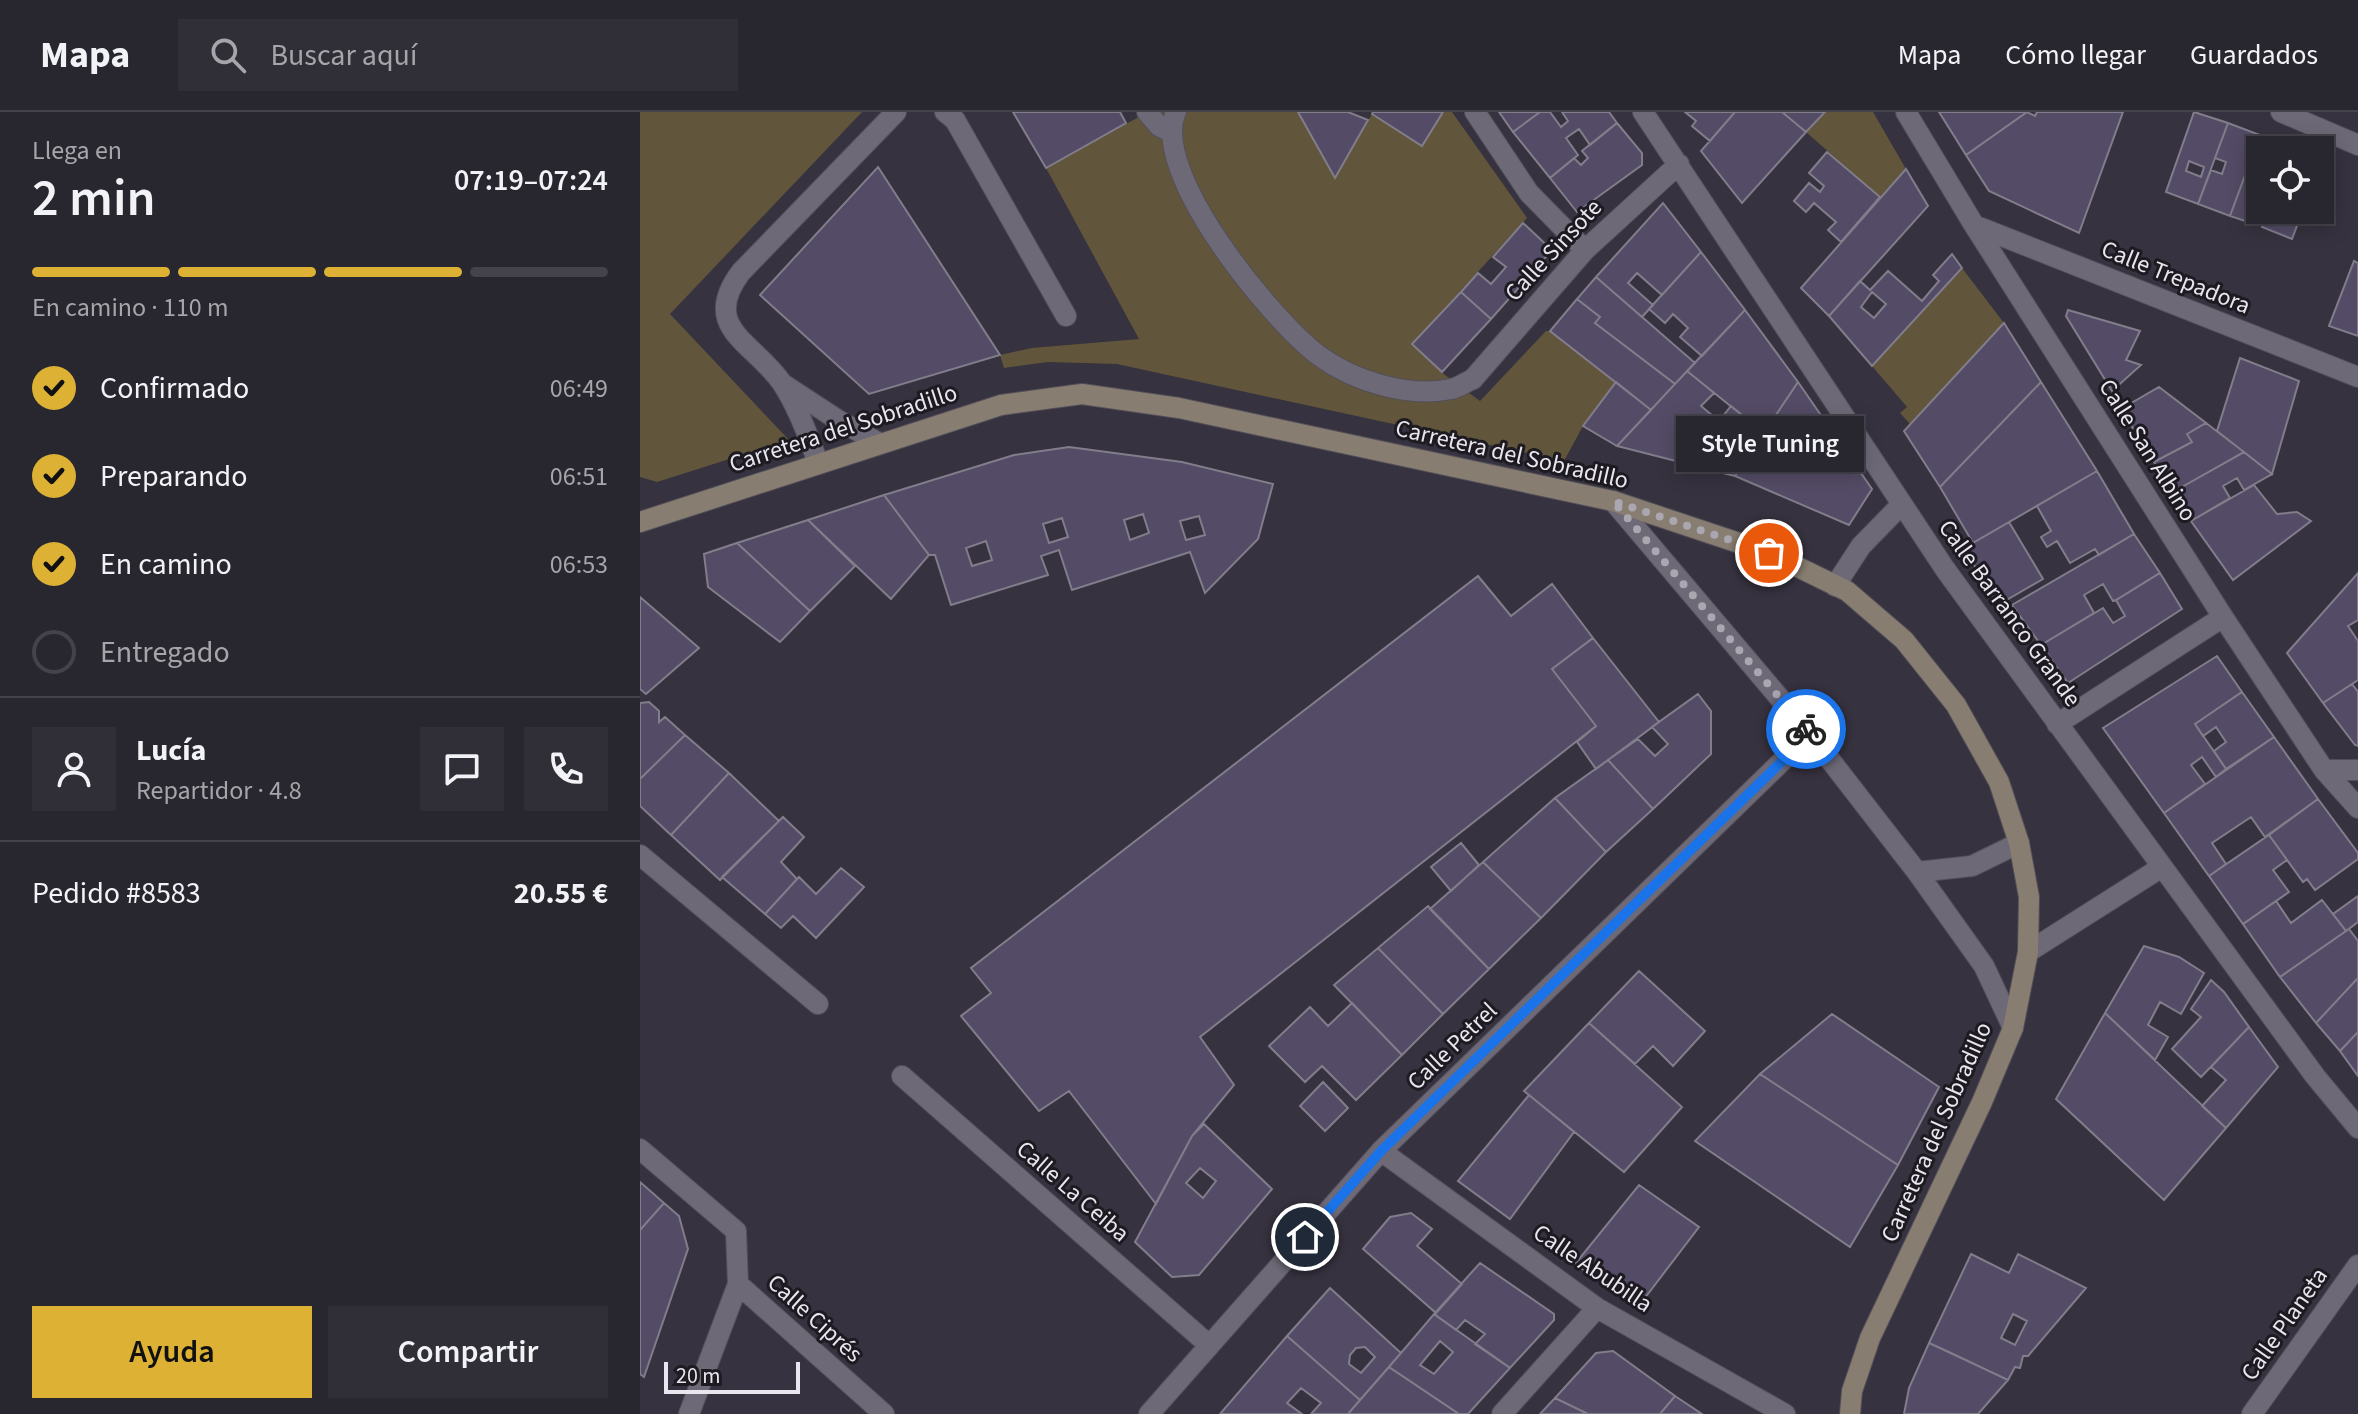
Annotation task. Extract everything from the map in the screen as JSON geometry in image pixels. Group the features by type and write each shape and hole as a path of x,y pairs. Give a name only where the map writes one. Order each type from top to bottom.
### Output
{"main road":[{"name":"Carretera del Sobradillo","path":"640,522 1001,405 1082,394 1179,408 1613,501 1769,553 1847,591 1904,640 1956,705 1999,782 2019,843 2029,897 2028,952 2013,1028 1982,1102 1870,1338 1852,1391 1850,1414"}],"street":[{"path":"818,463 806,428 783,384 728,321 724,303 731,285 741,272 896,112"},
{"path":"945,112 955,120 1066,316"},
{"path":"1147,112 1159,126 1172,133 1176,112"},
{"path":"1475,112 1529,193 1585,250"},
{"name":"Calle Barranco Grande","path":"1643,112 1901,505 2005,656 2315,1076 2358,1128"},
{"name":"Calle San Albino","path":"1906,112 1974,225 2223,617 2324,770 2358,808"},
{"path":"2281,112 2358,145"},
{"name":"Calle Sinsote","path":"1172,133 1173,150 1182,175 1224,248 1270,309 1319,355 1358,378 1409,391 1452,389 1473,379 1585,250 1679,164"},
{"name":"Calle Trepadora","path":"1974,225 2358,377"},
{"path":"783,384 879,443"},
{"path":"1613,501 1810,734 1917,872 1984,966 2013,1028"},
{"path":"1835,586 1867,537 1901,505"},
{"path":"2057,724 2223,617"},
{"name":"Calle Petrel","path":"1149,1414 1381,1151 1810,734"},
{"path":"2324,770 2358,770"},
{"path":"1917,872 1972,866 2019,843"},
{"path":"640,855 818,1004"},
{"path":"2028,952 2162,867"},
{"name":"Calle La Ceiba","path":"902,1076 1209,1345"},
{"name":"Calle Ciprés","path":"640,1149 736,1231 738,1284 884,1414"},
{"name":"Calle Abubilla","path":"1381,1151 1597,1308 1785,1414"},
{"name":"Calle Planeta","path":"2252,1414 2358,1265"},
{"path":"689,1414 738,1284"},
{"path":"1502,1414 1597,1308"}],"shaded area":[{"path":"640,112 862,112 670,314 789,440 657,482 640,477"},
{"path":"1148,112 1298,112 1335,177 1372,114 1422,146 1443,112 1452,112 1527,218 1412,344 1445,375 1480,401 1546,331 1550,331 1616,382 1583,426 1564,461 1117,364 1048,362 1004,368 1000,355 1032,348 1139,339 1046,168"},
{"path":"1825,112 1873,112 1906,169 1880,197 1806,132"},
{"path":"1962,268 2004,323 1910,424 1900,413 1907,407 1872,366"}],"building":[{"path":"1013,112 1120,112 1126,123 1046,168"},
{"path":"1298,112 1348,112 1368,120 1335,178"},
{"path":"1373,112 1443,112 1422,146"},
{"path":"1499,112 1540,112 1513,132"},
{"path":"1540,112 1550,112 1561,127 1568,121 1562,112 1609,112 1617,123 1590,145 1579,129 1566,138 1578,155 1550,178 1513,132"},
{"path":"1685,112 1735,112 1710,141 1692,126 1696,121"},
{"path":"1735,112 1782,112 1806,132 1742,203 1701,151"},
{"path":"1782,112 1825,112 1806,132"},
{"path":"1939,112 2027,112 1966,155"},
{"path":"2027,112 2035,116 2037,112 2123,112 2079,233 1989,191 1966,155"},
{"path":"2194,112 2228,123 2198,204 2166,192","holes":["2189,161 2204,167 2201,177 2186,171"]},
{"path":"1617,123 1642,153 1642,165 1577,212 1550,178 1574,158 1581,165 1588,158 1582,151"},
{"path":"2228,123 2260,135 2246,136 2246,173 2230,216 2198,204 2211,170 2222,174 2226,162 2215,158"},
{"path":"1827,152 1880,197 1841,242 1828,230 1836,222 1814,203 1806,212 1794,201 1809,183 1820,192 1824,186 1809,173"},
{"path":"878,167 1000,355 869,394 760,295"},
{"path":"1906,169 1928,206 1829,316 1801,288"},
{"path":"2246,173 2246,221 2230,216"},
{"path":"1663,203 1701,252 1662,295 1637,273 1628,283 1653,305 1642,317 1596,277"},
{"path":"1523,223 1552,250 1491,319 1461,292 1478,273 1491,284 1506,267 1493,257"},
{"path":"2263,224 2298,224 2292,239 2262,227"},
{"path":"1701,252 1745,310 1702,356 1680,337 1688,328 1673,314 1665,323 1649,309"},
{"path":"1952,254 1962,268 1872,366 1829,316 1860,281 1870,290 1888,271 1922,301 1939,281 1933,275","holes":["1872,292 1886,304 1874,318 1861,307"]},
{"path":"2354,261 2358,263 2358,336 2329,326"},
{"path":"1596,277 1695,363 1675,384 1595,323 1600,317 1577,299"},
{"path":"1461,292 1491,319 1442,372 1412,344"},
{"path":"1577,299 1600,317 1595,323 1675,384 1651,410 1550,331"},
{"path":"1745,310 1798,382 1764,433 1687,371"},
{"path":"2068,310 2140,331 2126,360 2141,365 2112,391 2066,316"},
{"path":"2004,323 2041,382 1940,487 1904,431"},
{"path":"2240,358 2299,381 2272,474 2217,431"},
{"path":"1687,371 1714,393 1701,406 1719,421 1731,406 1764,433 1735,476 1617,446"},
{"path":"1616,382 1651,410 1617,446 1583,426"},
{"path":"1798,382 1872,489 1849,525 1735,476"},
{"path":"2041,382 2097,471 1973,543 1940,487"},
{"path":"2159,387 2206,423 2187,434 2192,442 2154,462 2121,409"},
{"path":"2206,423 2244,452 2173,492 2154,462 2192,442 2187,434"},
{"path":"1069,447 1182,462 1273,484 1258,539 1205,593 1190,552 1072,590 1059,550 1041,556 1048,575 951,605 935,555 929,555 884,495 1014,455","holes":["1143,514 1149,533 1130,540 1124,520","1199,516 1205,535 1186,540 1180,521","1062,518 1068,537 1049,543 1043,524","986,541 992,560 972,566 966,548"]},
{"path":"2244,452 2272,474 2244,490 2237,478 2223,486 2230,498 2191,521 2173,492"},
{"path":"2097,471 2134,534 2099,555 2095,549 2070,563 2057,541 2047,547 2041,537 2051,531 2037,506"},
{"path":"2254,485 2277,514 2297,512 2311,521 2233,580 2191,521"},
{"path":"884,495 929,555 891,599 808,520"},
{"path":"808,520 855,566 810,611 737,543"},
{"path":"2009,522 2043,579 1998,605 1964,548"},
{"path":"2134,534 2160,573 2113,601 2103,584 2084,595 2094,613 2041,645 2012,605"},
{"path":"737,543 810,611 780,642 708,587 704,554"},
{"path":"2160,573 2182,609 2068,683 2041,645 2103,608 2113,623 2125,616 2116,600"},
{"path":"2358,573 2358,620 2348,626 2358,641 2358,680 2323,703 2287,653"},
{"path":"1478,576 1511,616 1552,584 1593,638 1552,669 1596,726 1200,1037 1234,1085 1192,1136 1156,1204 1069,1091 1039,1111 961,1016 991,993 971,968"},
{"path":"640,597 699,648 646,694 640,689"},
{"path":"1593,638 1659,722 1596,769 1577,742 1596,726 1552,669"},
{"path":"2217,656 2242,692 2195,724 2226,769 2216,777 2202,757 2191,765 2205,784 2164,813 2103,728"},
{"path":"2352,684 2358,692 2358,746 2323,703"},
{"path":"2242,692 2274,737 2226,769 2214,751 2226,742 2216,727 2203,736 2195,724"},
{"path":"1698,694 1711,711 1711,754 1653,809 1608,760 1638,739 1655,756 1668,744 1652,727"},
{"path":"649,702 659,711 659,722 665,717 685,735 640,779 640,703"},
{"path":"685,735 729,773 671,835 640,806 640,779"},
{"path":"2274,737 2318,799 2265,837 2251,817 2212,843 2226,864 2209,876 2164,813"},
{"path":"1608,760 1653,809 1606,852 1555,798"},
{"path":"729,773 779,821 720,880 671,835"},
{"path":"1555,798 1606,852 1541,918 1483,862"},
{"path":"2318,799 2358,853 2358,859 2315,890 2307,879 2303,882 2269,835"},
{"path":"783,817 804,837 781,862 797,879 765,914 722,877"},
{"path":"2269,835 2287,860 2273,870 2289,892 2243,924 2209,876"},
{"path":"1461,843 1479,865 1451,891 1431,867"},
{"path":"1483,862 1541,918 1489,969 1430,909"},
{"path":"841,868 864,887 816,938 793,916 781,928 765,914 799,877 816,894"},
{"path":"2358,896 2358,922 2346,931 2333,914"},
{"path":"2322,900 2346,931 2280,977 2243,924 2276,901 2291,923"},
{"path":"1428,906 1489,969 1443,1014 1378,948"},
{"path":"2349,929 2358,941 2358,978 2316,1023 2280,977"},
{"path":"2144,946 2179,957 2204,973 2181,1014 2160,1002 2148,1025 2168,1037 2155,1060 2105,1013"},
{"path":"1378,948 1443,1014 1402,1055 1334,985"},
{"path":"1639,971 1705,1031 1673,1066 1653,1046 1635,1064 1589,1023"},
{"path":"2358,978 2358,1032 2340,1051 2316,1023"},
{"path":"2211,980 2224,992 2249,1027 2201,1077 2172,1049 2201,1017 2191,1009"},
{"path":"1352,1003 1402,1055 1356,1100 1322,1066 1305,1082 1269,1046 1310,1007 1328,1026"},
{"path":"2105,1013 2226,1128 2164,1200 2056,1099"},
{"path":"1832,1014 1939,1087 1898,1165 1760,1074"},
{"path":"1589,1023 1682,1107 1624,1172 1524,1091"},
{"path":"2249,1027 2278,1067 2226,1128 2202,1106 2226,1080 2211,1067"},
{"path":"2358,1032 2358,1076 2340,1051"},
{"path":"1760,1074 1898,1165 1850,1247 1695,1141"},
{"path":"1323,1082 1348,1108 1325,1131 1300,1106"},
{"path":"1529,1095 1574,1132 1510,1219 1458,1181"},
{"path":"1204,1124 1272,1189 1199,1275 1172,1277 1135,1242 1192,1136","holes":["1200,1168 1216,1181 1203,1198 1186,1183"]},
{"path":"640,1182 664,1203 640,1230"},
{"path":"1639,1185 1699,1227 1638,1307 1575,1264"},
{"path":"664,1203 679,1216 688,1249 644,1377 640,1374 640,1230"},
{"path":"1411,1213 1432,1229 1417,1246 1462,1284 1436,1313 1363,1249 1390,1217"},
{"path":"1971,1254 2009,1273 2018,1254 2086,1288 2028,1356 2023,1356 2020,1368 2015,1367 2008,1380 1929,1343","holes":["2013,1314 2027,1321 2015,1345 2001,1338"]},
{"path":"1480,1263 1554,1314 1554,1320 1510,1368 1475,1344 1485,1334 1465,1320 1456,1330 1434,1314"},
{"path":"1330,1288 1401,1353 1360,1400 1287,1336","holes":["1365,1347 1375,1357 1361,1373 1349,1364 1350,1355 1356,1348"]},
{"path":"1434,1314 1510,1368 1468,1414 1459,1414 1389,1367","holes":["1440,1341 1453,1352 1434,1374 1420,1365"]},
{"path":"1287,1336 1360,1400 1348,1414 1311,1414 1321,1403 1301,1388 1287,1403 1302,1414 1220,1414"},
{"path":"1929,1343 2008,1380 1978,1414 1904,1414 1909,1388"},
{"path":"1613,1351 1675,1396 1660,1414 1588,1414 1555,1398 1596,1353"},
{"path":"1389,1367 1410,1381 1459,1414 1348,1414"},
{"path":"1675,1396 1702,1414 1660,1414"},
{"path":"1555,1398 1588,1414 1540,1414"}],"way so far":[{"path":"1769,553 1613,501 1806,729"}],"place":[{"name":"Style Tuning","path":"1769,553"}],"route":[{"path":"1305,1237 1381,1151 1810,734 1806,729"}]}
